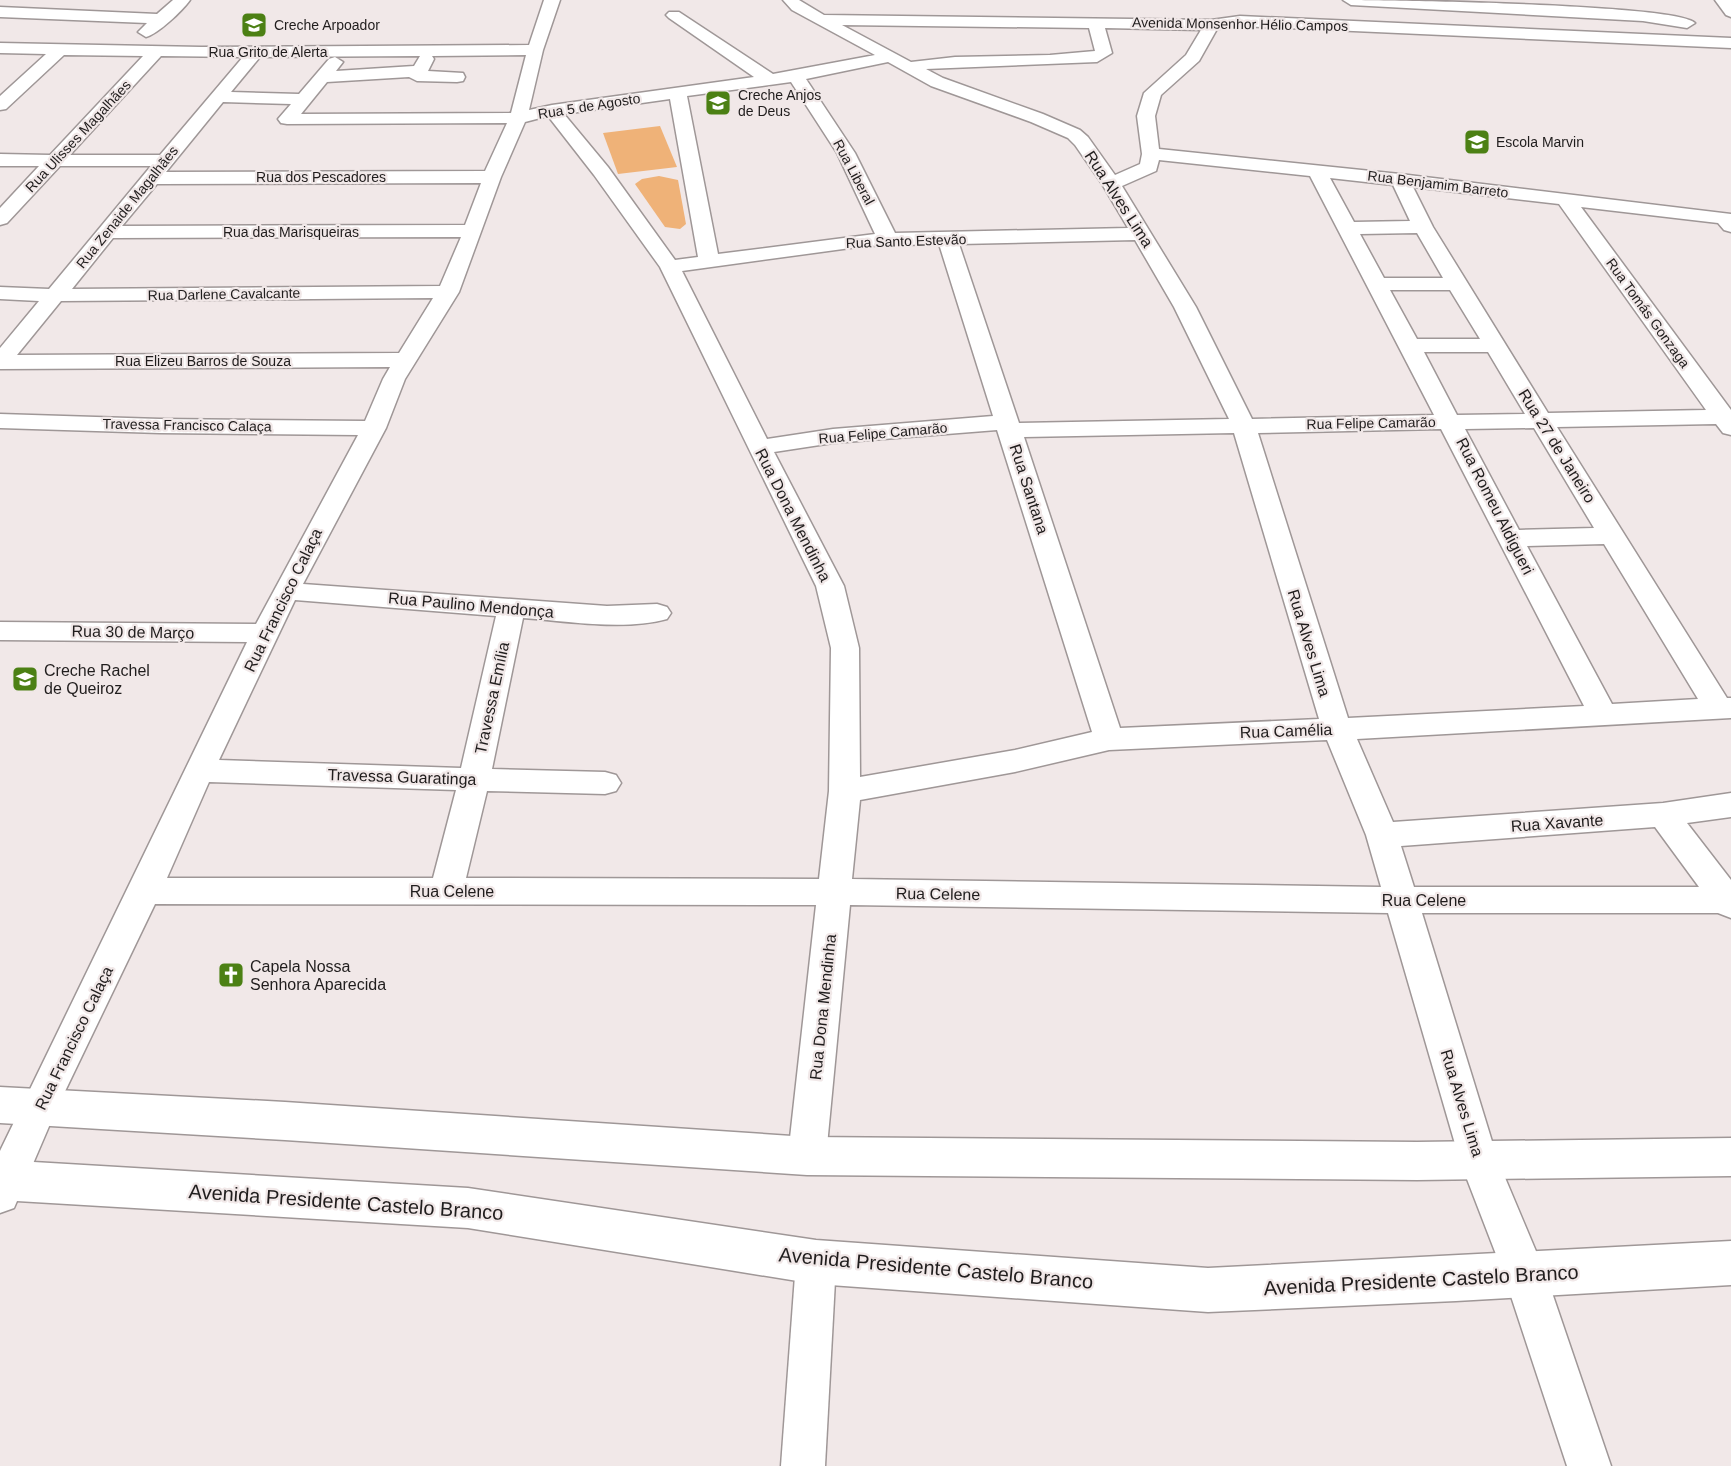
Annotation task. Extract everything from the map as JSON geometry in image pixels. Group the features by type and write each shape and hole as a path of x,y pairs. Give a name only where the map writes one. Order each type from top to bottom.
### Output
{"main road":[{"path":"20,1106 807,1156 1479,1161 1731,1157"},
{"name":"Avenida Presidente Castelo Branco","path":"2,1185 468,1208 816,1262 1208,1290 1731,1263"}],"street":[{"path":"2,12 20,0"},
{"path":"54,15 75,0"},
{"path":"119,52 163,19 182,0"},
{"path":"1351,0 1643,16 1731,30"},
{"name":"Rua Francisco Calaça","path":"2,1185 20,1106 145,891 199,771 286,591 374,428 404,360 448,292 492,177 518,118 535,50 557,1"},
{"name":"Rua Alves Lima","path":"794,4 821,21 937,82 1037,118 1082,141 1111,184 1185,307 1244,426 1328,703 1383,836 1400,900 1479,1161 1525,1275 1589,1466"},
{"path":"2,12 163,19"},
{"path":"674,15 770,80"},
{"name":"Avenida Monsenhor Hélio Campos","path":"821,21 1211,24 1240,21 1731,43"},
{"path":"908,67 951,61 1097,57 1104,53 1095,22"},
{"path":"1111,184 1149,167 1151,154 1146,116 1153,93 1193,58 1211,24"},
{"name":"Rua Grito de Alerta","path":"0,48 255,53 535,50"},
{"path":"0,105 60,50"},
{"path":"431,51 417,76 457,77"},
{"name":"Rua Ulisses Magalhães","path":"0,219 155,52"},
{"path":"218,97 302,99 343,52"},
{"name":"Rua Zenaide Magalhães","path":"0,362 53,295 110,232 164,161 255,53"},
{"name":"Rua 5 de Agosto","path":"302,99 287,119 518,118 552,110 796,76 889,57"},
{"path":"323,77 371,76 418,71"},
{"name":"Rua Liberal","path":"796,76 846,153 888,240"},
{"path":"678,93 709,260"},
{"name":"Rua Dona Mendinha","path":"552,110 601,171 670,267 830,586 845,648 845,791 807,1156"},
{"name":"Rua Benjamim Barreto","path":"1151,154 1564,199 1728,222"},
{"path":"0,160 164,161"},
{"name":"Rua Romeu Aldigueri","path":"1317,171 1604,714"},
{"name":"Rua dos Pescadores","path":"151,178 492,177"},
{"name":"Rua 27 de Janeiro","path":"1400,180 1423,227 1540,419 1725,708"},
{"name":"Rua Tomás Gonzaga","path":"1564,199 1728,420"},
{"path":"1346,228 1423,227"},
{"name":"Rua das Marisqueiras","path":"110,232 473,231"},
{"name":"Rua Santo Estevão","path":"670,267 709,260 888,240 1142,234"},
{"name":"Rua Santana","path":"948,240 1109,739"},
{"path":"1376,284 1457,284"},
{"name":"Rua Darlene Cavalcante","path":"0,293 53,295 448,292"},
{"path":"1408,346 1495,345"},
{"name":"Rua Elizeu Barros de Souza","path":"0,362 404,360"},
{"name":"Rua Felipe Camarão","path":"759,447 833,436 1009,426 1244,426 1540,419 1728,420"},
{"name":"Travessa Francisco Calaça","path":"0,421 160,426 374,428"},
{"path":"1511,538 1613,536"},
{"name":"Rua Paulino Mendonça","path":"286,591 607,615 657,613"},
{"name":"Travessa Emília","path":"446,891 474,780 511,609"},
{"name":"Rua 30 de Março","path":"0,631 267,633"},
{"name":"Rua Camélia","path":"845,791 1015,761 1109,739 1725,708"},
{"name":"Travessa Guaratinga","path":"199,771 413,775 474,780 605,783"},
{"name":"Rua Xavante","path":"1383,836 1663,815 1731,804"},
{"path":"1663,815 1730,902"},
{"name":"Rua Celene","path":"145,891 836,892 1730,902"},
{"path":"803,1466 816,1262"}],"shaded area":[{"path":"660,126 677,167 618,174 603,133"},
{"path":"659,176 678,180 686,224 680,229 665,227 635,184 642,179"}],"place":[{"name":"Creche Arpoador","path":"254,25"},
{"name":"Creche Anjos de Deus","path":"718,103"},
{"name":"Escola Marvin","path":"1477,142"},
{"name":"Creche Rachel de Queiroz","path":"25,679"},
{"name":"Capela Nossa Senhora Aparecida","path":"231,975"}]}
